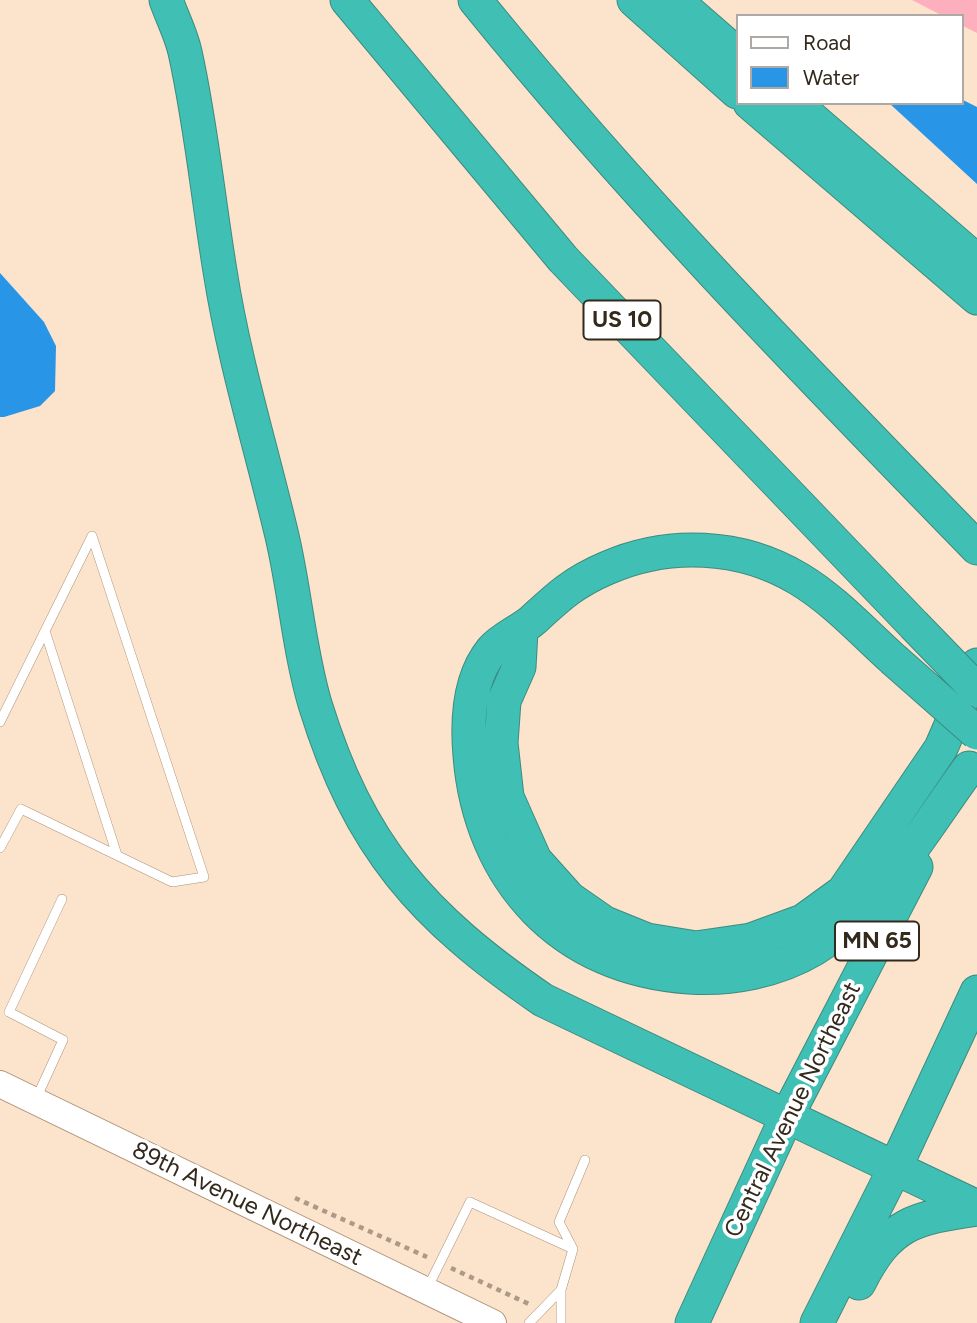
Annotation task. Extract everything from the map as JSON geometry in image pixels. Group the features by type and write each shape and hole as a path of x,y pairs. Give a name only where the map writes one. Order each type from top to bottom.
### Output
{"highway":[{"path":"166,0 184,50 221,279 282,537 315,704 361,820 394,870 443,923 483,959 543,1000 977,1208"},
{"name":"US 10","path":"347,0 563,259 977,690"},
{"path":"475,0 538,78 688,247 968,539"},
{"path":"634,0 736,91"},
{"path":"675,0 736,53"},
{"path":"752,105 977,298"},
{"path":"796,105 977,261"},
{"path":"973,759 862,912 813,950 761,971 713,978 657,975 592,953 542,917 516,886 485,835 472,786 469,750 473,690 492,649 521,631 578,580 625,560 681,548 751,556 800,579 977,733"},
{"path":"521,631 519,667 504,701 501,743 507,797 534,860 569,898 605,923 647,940 696,948 751,940 803,921 843,892 941,748 977,665"},
{"name":"Central Avenue Northeast","path":"692,1323 787,1116 973,759"},
{"path":"817,1323 895,1168 977,992"},
{"path":"840,1323 875,1252 897,1233 927,1216 977,1208"}],"street":[{"name":"89th Avenue Northeast","path":"0,1084 493,1323"}],"lane":[{"path":"0,722 92,536 204,877 172,882 20,808 0,848"},
{"path":"45,631 117,855"},
{"path":"35,1101 63,1040 9,1012 62,899"},
{"path":"561,1323 561,1290 573,1249 559,1222 585,1160"},
{"path":"426,1291 470,1202 573,1249"},
{"path":"529,1323 561,1290"}],"path":[{"path":"286,1194 542,1310"}],"shaded area":[{"path":"912,0 977,0 977,33 963,26 963,14 939,14"}],"water":[{"path":"963,100 977,107 977,184 891,105 963,105"},
{"path":"0,273 44,322 56,346 55,391 40,406 4,417 0,417"}]}
